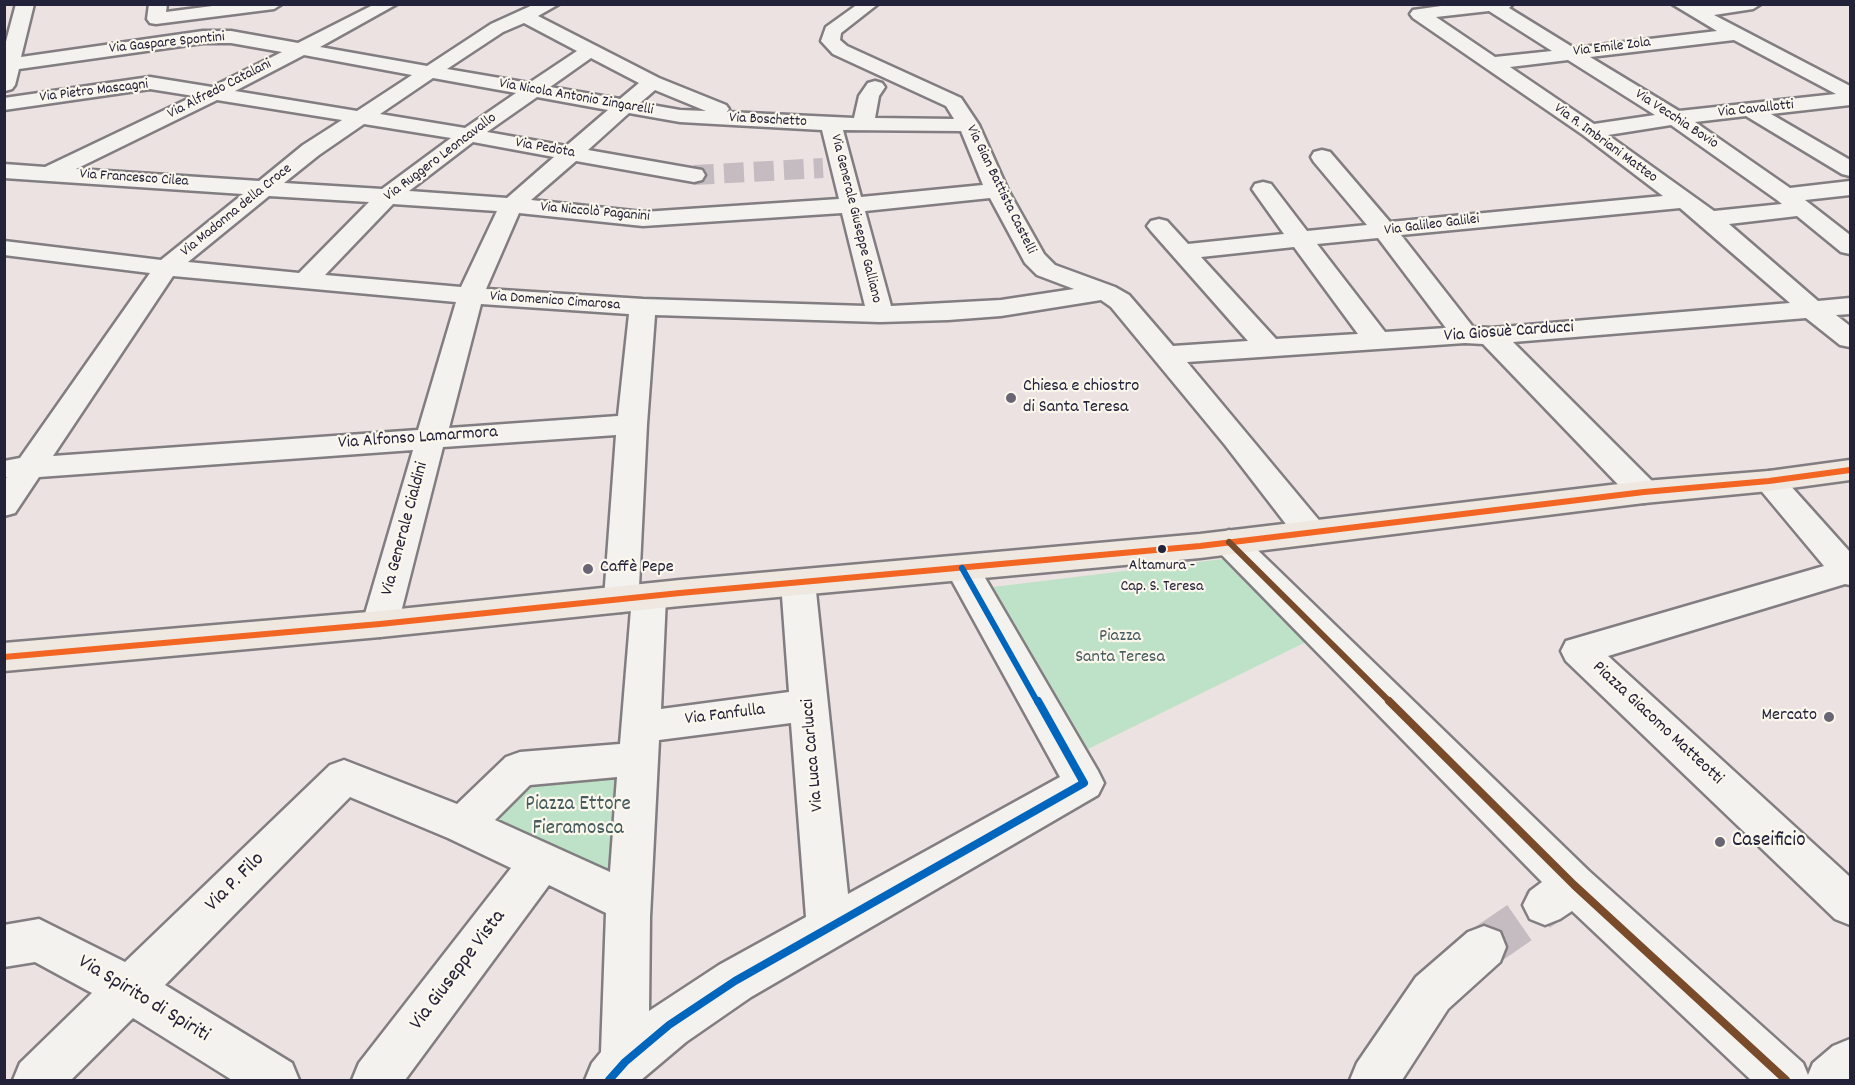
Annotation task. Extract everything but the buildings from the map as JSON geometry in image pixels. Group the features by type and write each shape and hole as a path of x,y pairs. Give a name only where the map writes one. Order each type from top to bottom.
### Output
{"main road":[{"path":"5,659 1229,542 1644,492 1769,481 1851,470"}],"street":[{"path":"158,4 156,19 264,5"},
{"name":"Via Alfredo Catalani","path":"51,173 214,94 389,4"},
{"name":"Via Madonna della Croce","path":"4,505 17,469 166,268 310,150 497,28 552,4"},
{"name":"Via Gian Battista Castelli","path":"870,4 832,31 830,41 840,50 954,102 969,124 997,190 1030,254 1039,265 1053,273 1106,291 1120,301 1168,356 1311,533"},
{"path":"1688,8 1753,4"},
{"name":"Via Vecchia Bovio","path":"1499,5 1570,53 1675,118 1793,202 1851,247"},
{"name":"Via R. Imbriani Matteo","path":"1499,5 1419,14 1590,131 1709,219 1813,310 1851,339"},
{"path":"1688,8 1851,94"},
{"path":"4,86 18,12"},
{"name":"Via Boschetto","path":"526,17 651,82 724,111 726,113 722,120 831,124 969,124"},
{"name":"Via Emile Zola","path":"1489,64 1735,34"},
{"name":"Via Gaspare Spontini","path":"7,64 210,37 235,38 297,51 430,72"},
{"name":"Via Ruggero Leoncavallo","path":"305,281 388,196 469,135 590,50"},
{"path":"1803,70 1839,66"},
{"name":"Via Nicola Antonio Zingarelli","path":"430,72 623,107 722,120"},
{"path":"512,205 651,82"},
{"name":"Via Pietro Mascagni","path":"4,104 150,83 360,118"},
{"path":"863,124 869,96 875,87"},
{"name":"Via Cavallotti","path":"1590,131 1675,118 1851,99"},
{"path":"1752,111 1851,169"},
{"name":"Via Pedota","path":"360,118 694,175"},
{"name":"Via Generale Giuseppe Galliano","path":"831,124 832,167 853,205 880,314"},
{"path":"1322,157 1478,335 1644,492"},
{"name":"Via Francesco Cilea","path":"4,171 263,188"},
{"name":"Via Niccolò Paganini","path":"263,188 512,205 643,219 853,205 997,190"},
{"path":"1709,219 1851,188"},
{"path":"1263,189 1378,342"},
{"name":"Via Galileo Galilei","path":"1181,252 1386,232 1540,213 1684,201"},
{"name":"Via Generale Cialdini","path":"380,624 472,296 492,243 512,205"},
{"path":"1159,226 1269,348"},
{"name":"Via Domenico Cimarosa","path":"4,248 166,268 305,281 472,296 643,307 880,314 979,310 1106,291"},
{"name":"Via Giosuè Carducci","path":"1168,356 1851,306"},
{"path":"617,1071 640,743 632,424 643,307"},
{"name":"Via Alfonso Lamarmora","path":"17,469 632,424"},
{"path":"1769,481 1842,574"},
{"path":"1229,542 1560,895 1786,1080"},
{"path":"617,1071 669,1025 735,981 1084,783 962,568"},
{"name":"Piazza Giacomo Matteotti","path":"1842,574 1579,651 1851,905"},
{"name":"Via Luca Carlucci","path":"798,582 829,928"},
{"name":"Via Fanfulla","path":"640,743 809,705"},
{"path":"629,902 463,825 520,769 640,743"},
{"name":"Via P. Filo","path":"37,1080 344,777 463,825"},
{"name":"Via Giuseppe Vista","path":"376,1080 542,861"},
{"name":"Via Spirito di Spiriti","path":"4,946 39,940 129,989 275,1080"},
{"path":"1374,1080 1432,993 1484,946"},
{"path":"1830,1080 1851,1063"}],"green space":[{"name":"Piazza Santa Teresa","path":"1223,559 1310,640 1088,749 993,587"},
{"name":"Piazza Ettore Fieramosca","path":"627,768 620,889 480,822 523,777"}],"tunnel":[{"path":"694,175 823,168"},
{"path":"1484,947 1545,905"}],"transit line":[{"path":"4,657 380,624 680,593 1200,546 1644,492 1769,481 1850,470"},
{"path":"1229,542 1574,885 1786,1080"},
{"path":"609,1080 625,1062 669,1025 735,981 1084,783 962,568"}],"place":[{"name":"Chiesa e chiostro di Santa Teresa","path":"1011,398"},
{"name":"Altamura - Cap. S. Teresa","path":"1162,549"},
{"name":"Caffè Pepe","path":"588,569"},
{"name":"Mercato","path":"1829,717"},
{"name":"Caseificio","path":"1720,842"}]}
